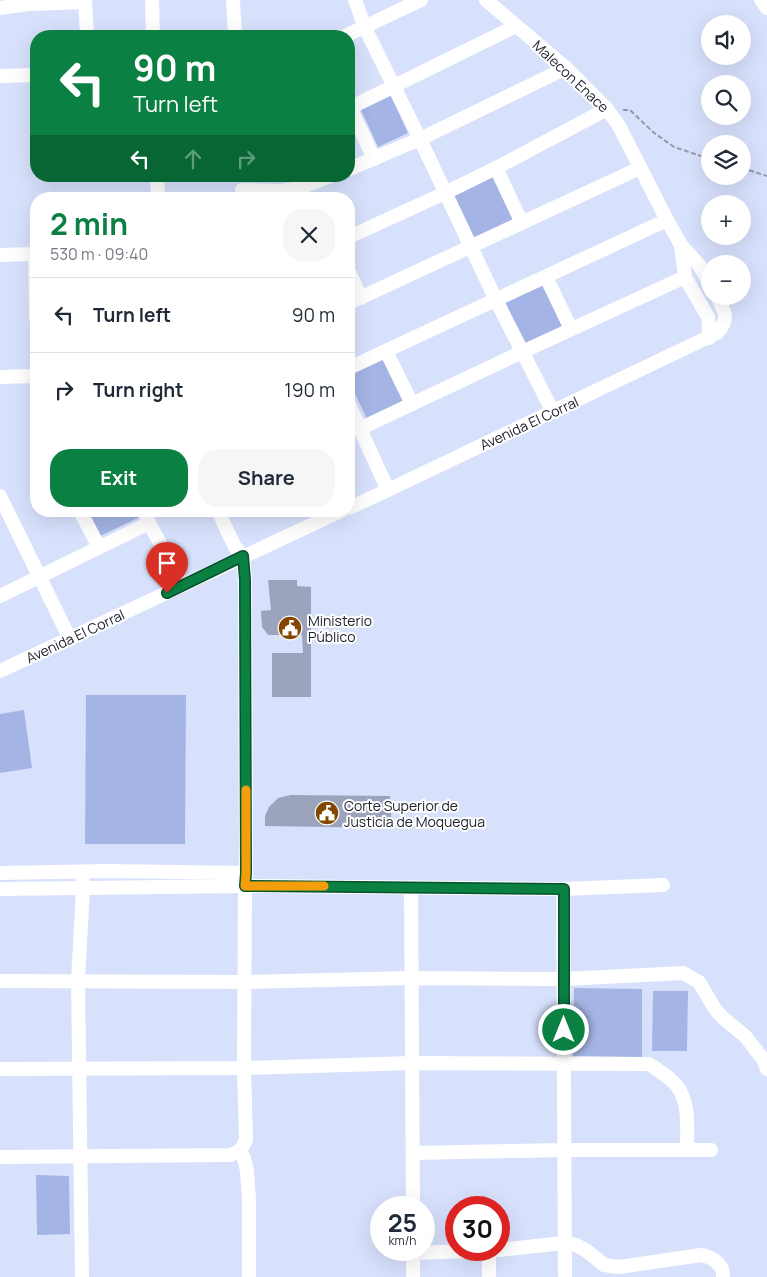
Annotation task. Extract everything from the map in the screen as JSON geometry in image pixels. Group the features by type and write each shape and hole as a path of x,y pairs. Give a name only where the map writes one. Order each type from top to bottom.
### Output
{"street":[{"path":"152,0 153,30"},
{"path":"234,0 235,30"},
{"path":"355,0 365,28 496,300 553,412"},
{"path":"355,32 421,0"},
{"name":"Malecon Enace","path":"486,0 566,68 607,109 619,126 681,245 701,268"},
{"path":"761,0 767,8"},
{"path":"0,8 29,2 85,1 87,30"},
{"path":"355,105 516,26"},
{"path":"355,167 420,139 566,68"},
{"path":"0,76 30,75"},
{"path":"355,234 496,168 607,109"},
{"path":"355,118 374,159"},
{"path":"496,168 522,223"},
{"path":"355,300 640,168"},
{"path":"242,188 281,191 300,188 315,182"},
{"path":"355,365 667,220"},
{"name":"Malecon Enace","path":"681,245 685,277 708,317 709,338"},
{"path":"0,255 30,254"},
{"path":"546,277 571,329"},
{"path":"359,428 685,277"},
{"path":"709,338 717,333 725,321 722,305"},
{"name":"Avenida El Corral","path":"355,505 709,338"},
{"path":"386,351 412,404"},
{"path":"0,377 30,376"},
{"path":"355,419 388,490"},
{"path":"0,496 70,639"},
{"path":"83,517 99,547"},
{"path":"0,596 99,547 146,517 183,585"},
{"path":"0,1157 230,1155 240,1151 246,1140 244,1068 245,580 243,556 235,547 221,517"},
{"name":"Avenida El Corral","path":"0,671 325,517"},
{"path":"0,873 109,871 411,887 564,889 663,885"},
{"path":"82,872 78,980 82,1277"},
{"path":"0,889 82,888 245,879"},
{"path":"411,887 413,1196"},
{"path":"564,889 565,1277"},
{"path":"0,981 244,982 412,978 564,979 683,973 698,982 715,1009 745,1036 763,1059 767,1069"},
{"path":"0,1069 244,1068 413,1063 649,1064 676,1085 684,1099 687,1118 687,1150"},
{"path":"413,1153 711,1150"},
{"path":"239,1277 249,1272 247,1171 240,1151"},
{"path":"510,1248 564,1243 576,1245 587,1251 604,1265 613,1277"},
{"path":"604,1265 619,1267 701,1255 711,1257 719,1265 723,1272 723,1277"},
{"path":"414,1261 414,1277"},
{"path":"489,1277 493,1261"}],"path":[{"path":"607,109 630,110 653,132 674,147 701,155"},
{"path":"751,171 767,176"}],"shaded area":[{"path":"391,96 408,133 378,147 361,110"},
{"path":"494,172 517,221 473,243 448,195"},
{"path":"544,280 567,328 523,348 500,302"},
{"path":"382,357 404,402 367,419 355,394 355,371"},
{"path":"86,517 140,517 96,538"},
{"path":"86,695 186,695 185,844 85,844"},
{"path":"24,710 32,768 0,773 0,714"},
{"path":"574,988 642,989 642,1057 573,1056"},
{"path":"653,991 688,991 687,1051 652,1051"},
{"path":"36,1175 69,1176 70,1234 37,1235"}],"building":[{"path":"268,580 297,580 297,586 311,587 311,697 272,697 272,653 303,653 302,635 268,635 262,627 261,611 271,610"},
{"path":"291,795 390,796 392,828 265,826 265,816 269,807 278,798"}],"slow traffic":[{"path":"246,790 245,886 324,886"}],"place":[{"name":"Ministerio Público","path":"290,628"},
{"name":"Corte Superior de Justicia de Moquegua","path":"327,813"}],"route":[{"path":"167,593 243,556 245,580 245,886 564,889 564,1030"}]}
